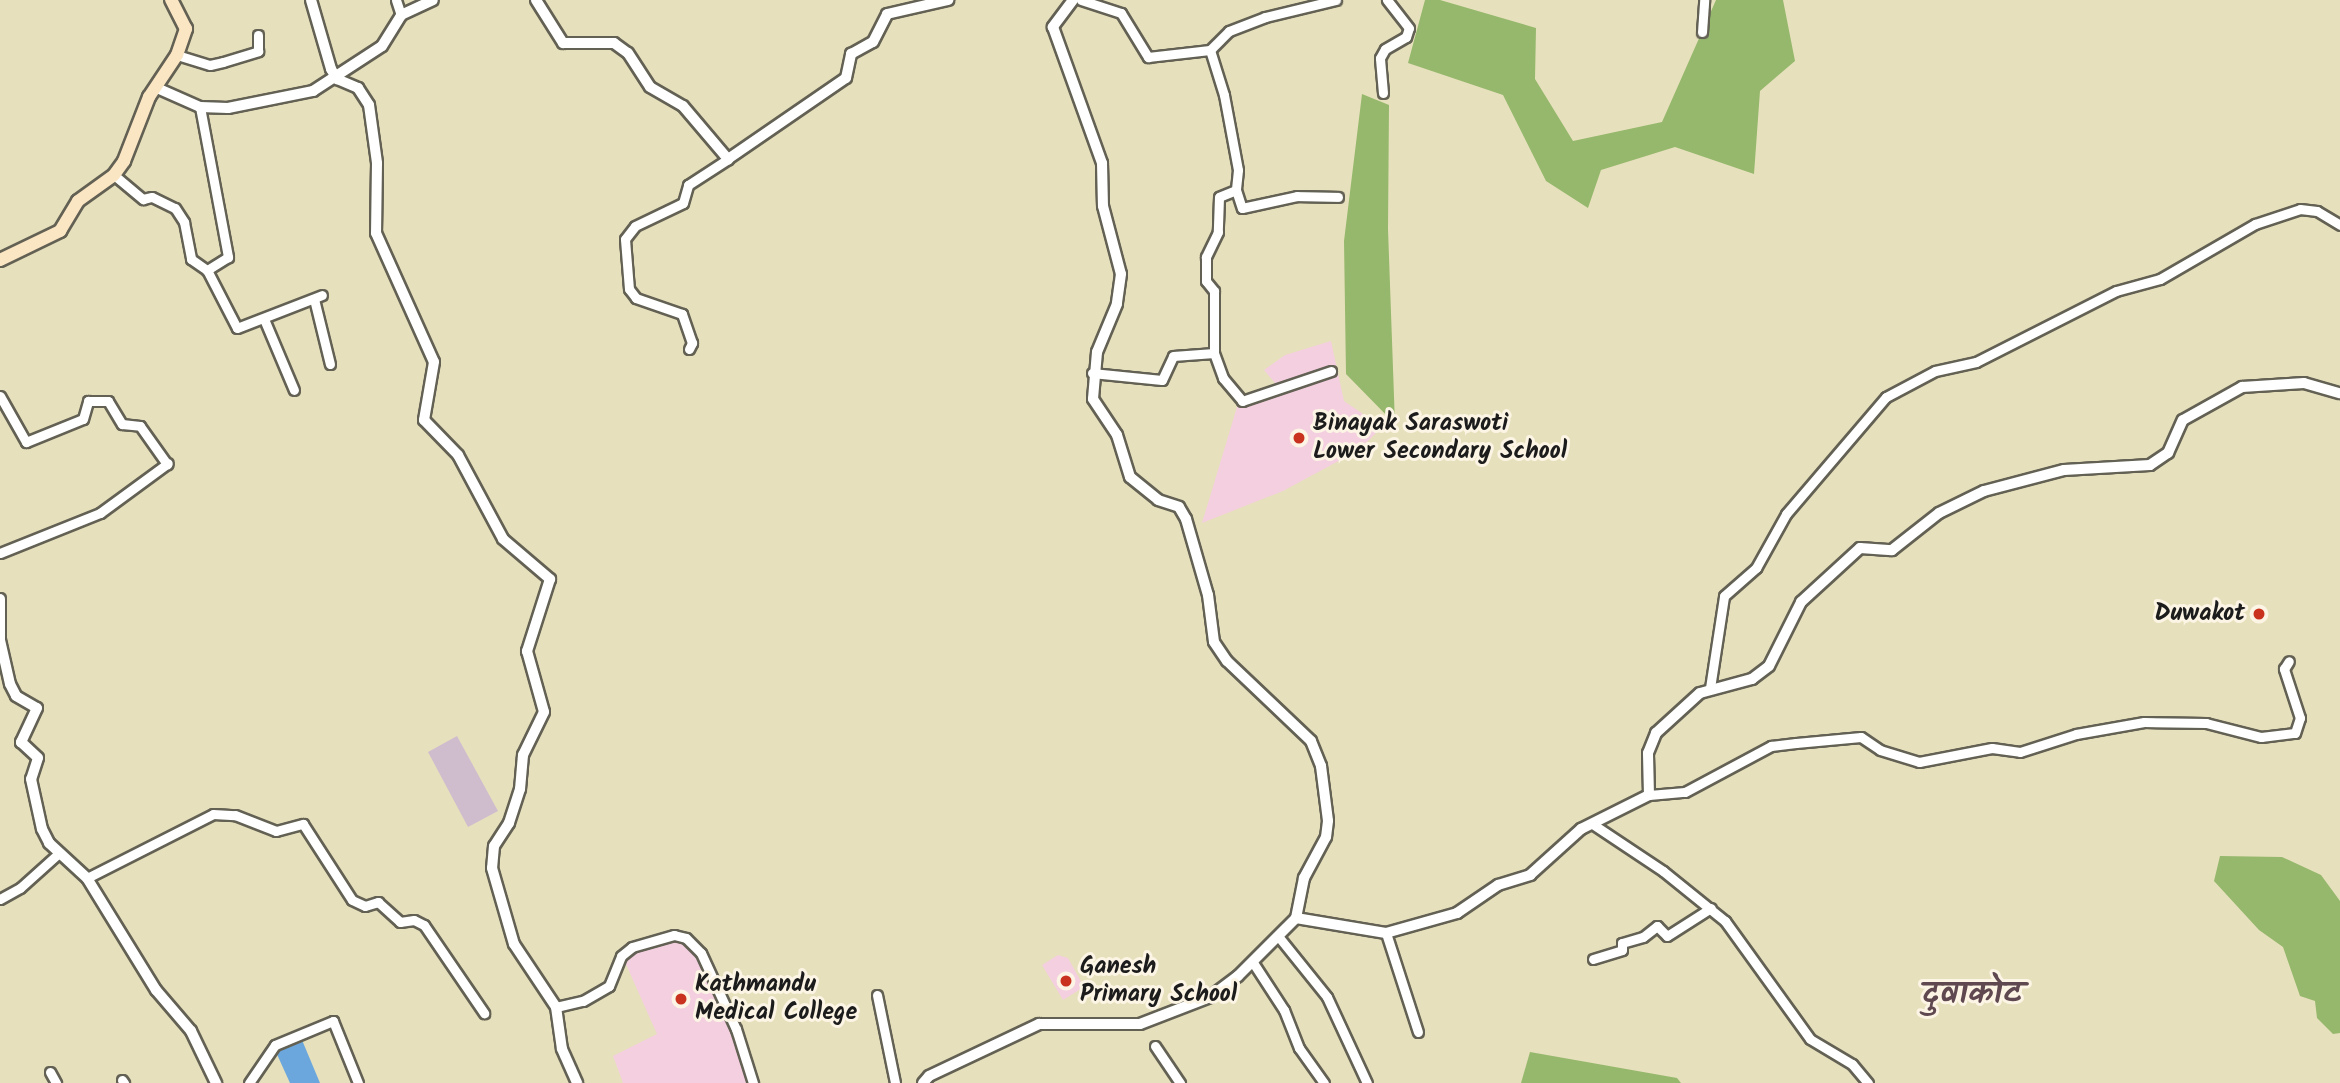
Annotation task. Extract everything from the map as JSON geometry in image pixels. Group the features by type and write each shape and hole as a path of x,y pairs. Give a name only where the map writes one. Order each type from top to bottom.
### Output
{"main road":[{"path":"0,260 60,231 83,196 114,175 157,88 177,55 186,29 171,0"}],"street":[{"path":"311,0 322,47 337,79 358,88 369,105 377,163 376,233 434,362 424,420 458,455 503,540 550,579 527,651 544,712 523,755 520,789 509,824 494,846 492,868 514,944 556,1007 562,1049 577,1083"},
{"path":"396,0 401,15"},
{"path":"157,88 200,107 228,107 325,87 383,46 401,15 433,0"},
{"path":"536,0 563,43 614,43 628,53 650,87 683,106 728,159"},
{"path":"689,349 692,342 682,314 636,298 629,289 625,239 635,226 683,203 688,185 783,124 809,99 846,78 851,54 873,42 887,14 948,0"},
{"path":"923,1083 929,1076 1039,1024 1140,1024 1210,997 1296,918 1304,878 1327,829 1321,766 1311,741 1298,725 1227,661 1214,642 1208,595 1180,507 1158,500 1130,477 1116,435 1093,400 1092,373 1121,291 1120,259 1103,206 1102,163 1053,27 1073,0"},
{"path":"1081,0 1121,13 1148,57 1210,50 1229,31 1265,17 1336,0"},
{"path":"1383,93 1380,58 1385,50 1406,37 1409,28 1387,0"},
{"path":"1702,32 1704,0"},
{"path":"177,55 210,65 223,62 258,51 258,35"},
{"path":"1210,50 1236,144 1236,190 1242,208 1297,196 1338,197"},
{"path":"200,107 228,257 207,270"},
{"path":"114,175 143,199 152,197 175,208 184,222 191,259 207,270 237,328 318,297 330,365"},
{"path":"1236,190 1219,197 1218,232 1206,257 1206,281 1214,291 1214,353 1223,378 1242,401 1331,371"},
{"path":"1710,688 1724,596 1756,568 1786,514 1886,397 1935,371 1976,362 2116,292 2160,279 2255,224 2300,209 2317,211 2340,225"},
{"path":"264,319 293,390"},
{"path":"1092,373 1163,380 1173,356 1214,353"},
{"path":"1650,795 1651,740 1710,688 1752,680 1769,666 1801,602 1860,548 1892,550 1939,513 1984,491 2064,470 2150,465 2168,453 2183,420 2242,387 2304,383 2340,393"},
{"path":"0,396 26,442 83,419 88,401 108,401 122,424 139,426 167,463 100,513 0,553"},
{"path":"0,599 1,648 10,684 16,696 37,708 21,742 37,758 31,779 42,829 59,853 87,878 156,990 191,1031 216,1083"},
{"path":"1296,918 1385,933 1457,913 1498,885 1530,875 1581,830 1650,795 1685,792 1771,746 1861,737 1880,750 1919,762 1992,748 2020,752 2076,734 2144,722 2206,723 2261,737 2295,733 2300,718 2284,668 2289,660"},
{"path":"87,878 213,814 235,815 276,831 303,824 352,900 365,906 378,902 400,922 414,920 424,925 484,1013"},
{"path":"1594,825 1711,908 1725,921 1810,1039 1852,1065 1868,1083"},
{"path":"0,899 20,888 59,853"},
{"path":"1593,959 1622,950 1622,943 1657,926 1667,936 1711,908"},
{"path":"1385,933 1418,1032"},
{"path":"556,1007 583,1002 609,986 621,956 632,947 674,935 686,938 701,953 736,1029 753,1083"},
{"path":"1278,936 1327,997 1367,1083"},
{"path":"1252,961 1284,1010 1298,1048 1324,1083"},
{"path":"877,995 895,1083"},
{"path":"248,1083 275,1045 333,1021 342,1034 347,1063 358,1083"},
{"path":"1155,1046 1180,1083"},
{"path":"50,1072 56,1083"}],"shaded area":[{"name":"Binayak Saraswoti Lower Secondary School","path":"1331,341 1344,401 1382,427 1359,450 1283,491 1202,523 1237,407 1275,383 1264,370 1285,355"},
{"path":"457,736 498,811 468,827 428,752"},
{"name":"Kathmandu Medical College","path":"686,938 701,953 736,1029 753,1083 623,1083 613,1056 657,1034 625,962 646,945"},
{"name":"Ganesh Primary School","path":"1058,955 1068,958 1084,987 1063,1000 1042,965"}],"green space":[{"path":"1425,0 1440,0 1536,28 1535,79 1573,141 1662,122 1716,0 1783,0 1795,61 1760,91 1754,174 1675,147 1601,170 1588,208 1546,181 1503,95 1408,63"},
{"path":"1362,94 1389,105 1388,229 1395,424 1346,374 1344,241"},
{"path":"2220,856 2282,857 2321,875 2340,901 2340,1033 2333,1034 2317,1018 2315,1001 2300,996 2283,947 2259,930 2214,881"},
{"path":"1530,1052 1677,1078 1681,1083 1521,1083"}],"water":[{"path":"299,1038 320,1083 290,1083 275,1050"}],"place":[{"name":"Binayak Saraswoti Lower Secondary School","path":"1299,438"},
{"name":"Duwakot","path":"2259,614"},
{"name":"Ganesh Primary School","path":"1066,981"},
{"name":"Kathmandu Medical College","path":"681,999"}],"district":[{"name":"दुवाकोट","path":"1972,995"}]}
